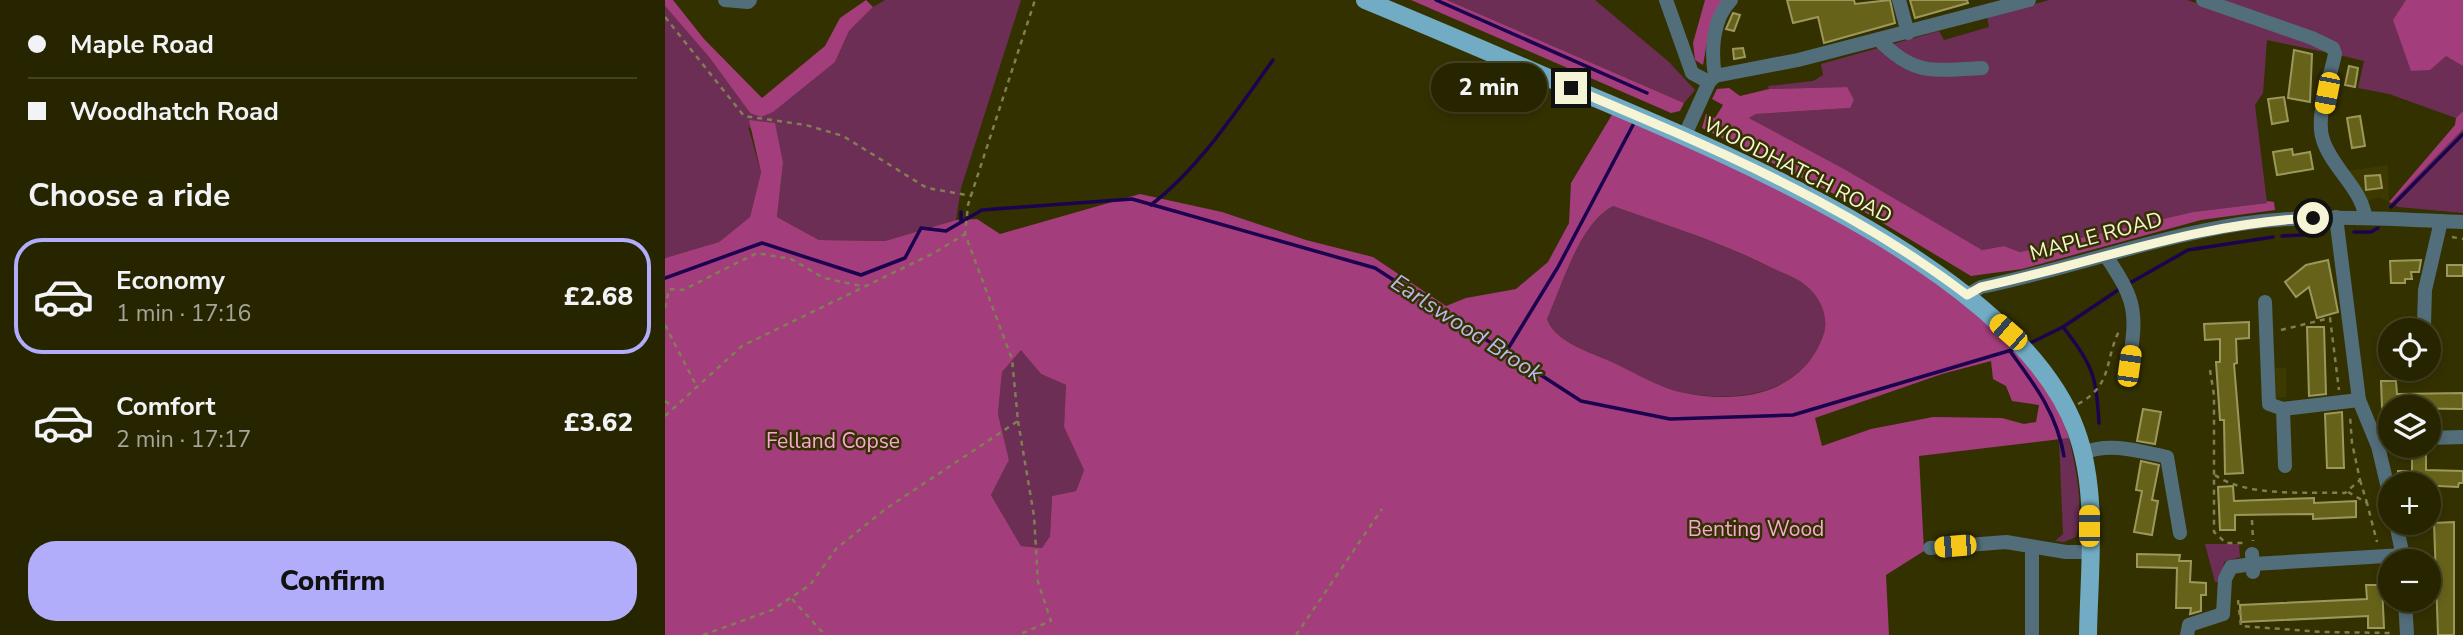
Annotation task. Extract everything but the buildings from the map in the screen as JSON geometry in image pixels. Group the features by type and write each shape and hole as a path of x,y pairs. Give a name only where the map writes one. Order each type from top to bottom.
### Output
{"main road":[{"name":"WOODHATCH ROAD","path":"1365,0 1684,137 1871,231 1967,295 2025,349 2067,410 2082,453 2089,500 2088,635"}],"street":[{"path":"725,0 750,0"},
{"path":"1666,0 1692,73 1712,79 1879,40 2029,0"},
{"path":"1684,137 1712,79 1712,57 1718,22 1731,0"},
{"path":"1899,0 1907,33"},
{"path":"2203,0 2326,43 2335,54 2322,121 2322,138 2359,197 2365,216"},
{"path":"1879,40 1913,67 1932,70 1982,68"},
{"path":"2336,216 2350,401 2378,436"},
{"name":"MAPLE ROAD","path":"1967,295 1981,287 2206,230 2336,216 2463,222"},
{"path":"2424,318 2425,290 2441,221"},
{"path":"2106,256 2128,292 2135,327 2129,366"},
{"path":"2265,302 2269,404 2283,409 2350,401"},
{"path":"2283,409 2284,466"},
{"path":"2441,438 2463,437"},
{"path":"2082,453 2095,448 2122,447 2167,457 2180,533"},
{"path":"1930,548 2005,542 2032,548 2089,552"},
{"path":"2032,548 2032,635"},
{"path":"2187,635 2189,625 2193,622 2223,614 2227,574 2231,567 2378,557"},
{"path":"2406,612 2407,634"}],"path":[{"path":"1019,635 1051,621 1038,582 1034,516 1018,421 1012,359 965,234 968,205 1035,0"},
{"path":"665,17 744,116 806,125 842,136 927,188 972,196"},
{"path":"665,416 743,346 861,286 934,253 965,234"},
{"path":"665,308 669,289 683,290 757,253 791,259 824,278 861,286"},
{"path":"2094,396 2106,377 2128,292"},
{"path":"2277,331 2330,318 2350,401 2351,443 2379,549"},
{"path":"665,326 697,387"},
{"path":"2210,370 2214,395 2214,532 2226,542 2253,543 2252,520"},
{"path":"665,401 674,408"},
{"path":"703,635 772,610 791,598 810,585 836,550 884,510 1018,421"},
{"path":"2215,475 2229,482 2268,490 2352,491 2367,503"},
{"path":"2345,493 2360,480"},
{"path":"1296,635 1382,509"},
{"path":"2241,543 2250,564"},
{"path":"791,598 825,635"},
{"path":"2238,599 2241,626 2407,634"},
{"path":"2274,629 2275,635"}],"shaded area":[{"path":"885,0 1021,0 961,188 956,220 885,241 819,240 777,217 783,163 748,126 761,172 750,217 719,242 665,258 665,6 709,57 750,113 835,62 849,31 873,7"},
{"path":"1447,0 1595,0 1669,62 1695,90 1684,103"},
{"path":"2049,0 2187,0 2305,39 2329,53 2267,40 2263,93 2255,105 2267,203 2193,212 2020,252 2004,246 1981,250 1846,170 1749,118 1756,114 1849,108 1847,87 1769,89 1768,86 1813,81 1823,75 1821,64 1939,31 1944,40 1989,27 1987,17"},
{"path":"2218,0 2463,0 2463,111 2456,118 2389,94 2358,88 2364,61 2339,55 2336,42"},
{"path":"2463,129 2463,213 2398,207 2391,203"},
{"path":"2388,165 2389,202 2379,197 2367,201 2348,171"},
{"path":"1613,206 1714,242 1801,282 1815,295 1824,315 1825,329 1813,356 1800,371 1767,390 1747,395 1706,396 1667,388 1584,350 1558,334 1547,319 1573,256 1591,226"},
{"path":"1021,349 1041,374 1066,385 1064,427 1084,470 1076,491 1052,496 1050,536 1042,548 1021,546 991,495 1009,460 998,414 1002,372"},
{"path":"2275,368 2286,368 2286,397 2276,398"},
{"path":"2069,438 2079,512 2076,537 2064,542 2055,541 2063,534 2059,439"},
{"path":"2205,544 2239,544 2240,557 2224,562 2221,582 2215,582"}],"green space":[{"path":"665,0 673,0 704,39 762,98 825,46 840,18 866,0 873,7 849,31 835,62 773,112 761,117 750,113 709,57 665,6"},
{"path":"1411,0 1447,0 1684,103 1680,111 1671,113"},
{"path":"1705,0 1722,0 1707,42 1703,65 1695,60 1693,43"},
{"path":"2406,0 2463,0 2463,66 2446,56 2430,70 2411,71 2393,20"},
{"path":"1847,87 1854,100 1850,108 1756,114 1749,118 1846,170 1982,250 2004,246 2020,252 2193,212 2267,201 2274,202 2275,210 2201,220 2022,269 1971,276 1836,195 1702,128 1706,114 1715,118 1723,105 1712,99 1717,89 1729,88 1740,96 1769,89"},
{"path":"2463,111 2463,129 2391,203 2389,202 2455,125 2456,118"},
{"name":"Felland Copse","path":"1613,113 1805,203 1875,241 1940,283 1997,330 2041,382 2069,438 1919,456 1924,551 1886,575 1889,635 665,635 665,258 719,242 750,217 761,172 749,120 775,123 783,163 777,217 819,240 885,241 956,220 977,219 1000,234 1140,194 1222,212 1306,240 1373,257 1446,306 1466,298 1516,289 1548,262 1569,223 1571,183","holes":["1613,206 1713,242 1801,282 1815,295 1824,315 1825,329 1813,356 1800,371 1767,390 1727,397 1706,396 1667,388 1565,340 1557,334 1547,319 1581,240 1601,215","1021,350 1041,374 1066,385 1064,427 1084,470 1076,491 1052,496 1050,536 1042,548 1021,546 991,495 1009,460 998,414 1002,372","1991,361 1993,379 2006,386 2012,401 2039,405 2036,422 2024,424 2002,418 1933,417 1871,429 1822,446 1815,418 1942,374"]}],"waterway":[{"path":"1436,0 1647,93"},
{"path":"1151,205 1202,155 1273,60"},
{"path":"1506,352 1558,267 1633,125"},
{"path":"2391,207 2463,134"},
{"name":"Earlswood Brook","path":"665,278 762,243 861,275 905,258 921,228 946,231 982,210 1132,199 1375,268 1581,401 1670,419 1793,415 2015,349"},
{"path":"961,212 961,222"},
{"path":"2354,232 2371,232 2378,228"},
{"path":"2282,236 2323,234"},
{"name":"Earlswood Brook","path":"2128,284 2188,250 2273,237"},
{"name":"Earlswood Brook","path":"2026,345 2063,327 2121,288"},
{"path":"2063,327 2081,351 2091,371 2099,423"},
{"path":"2010,351 2050,413 2064,456"}],"route":[{"path":"1571,88 1684,137 1780,183 1871,231 1967,295 1981,287 2106,256 2168,237 2243,224 2313,218"}],"park label":[{"name":"Benting Wood","path":"1756,529"}]}
